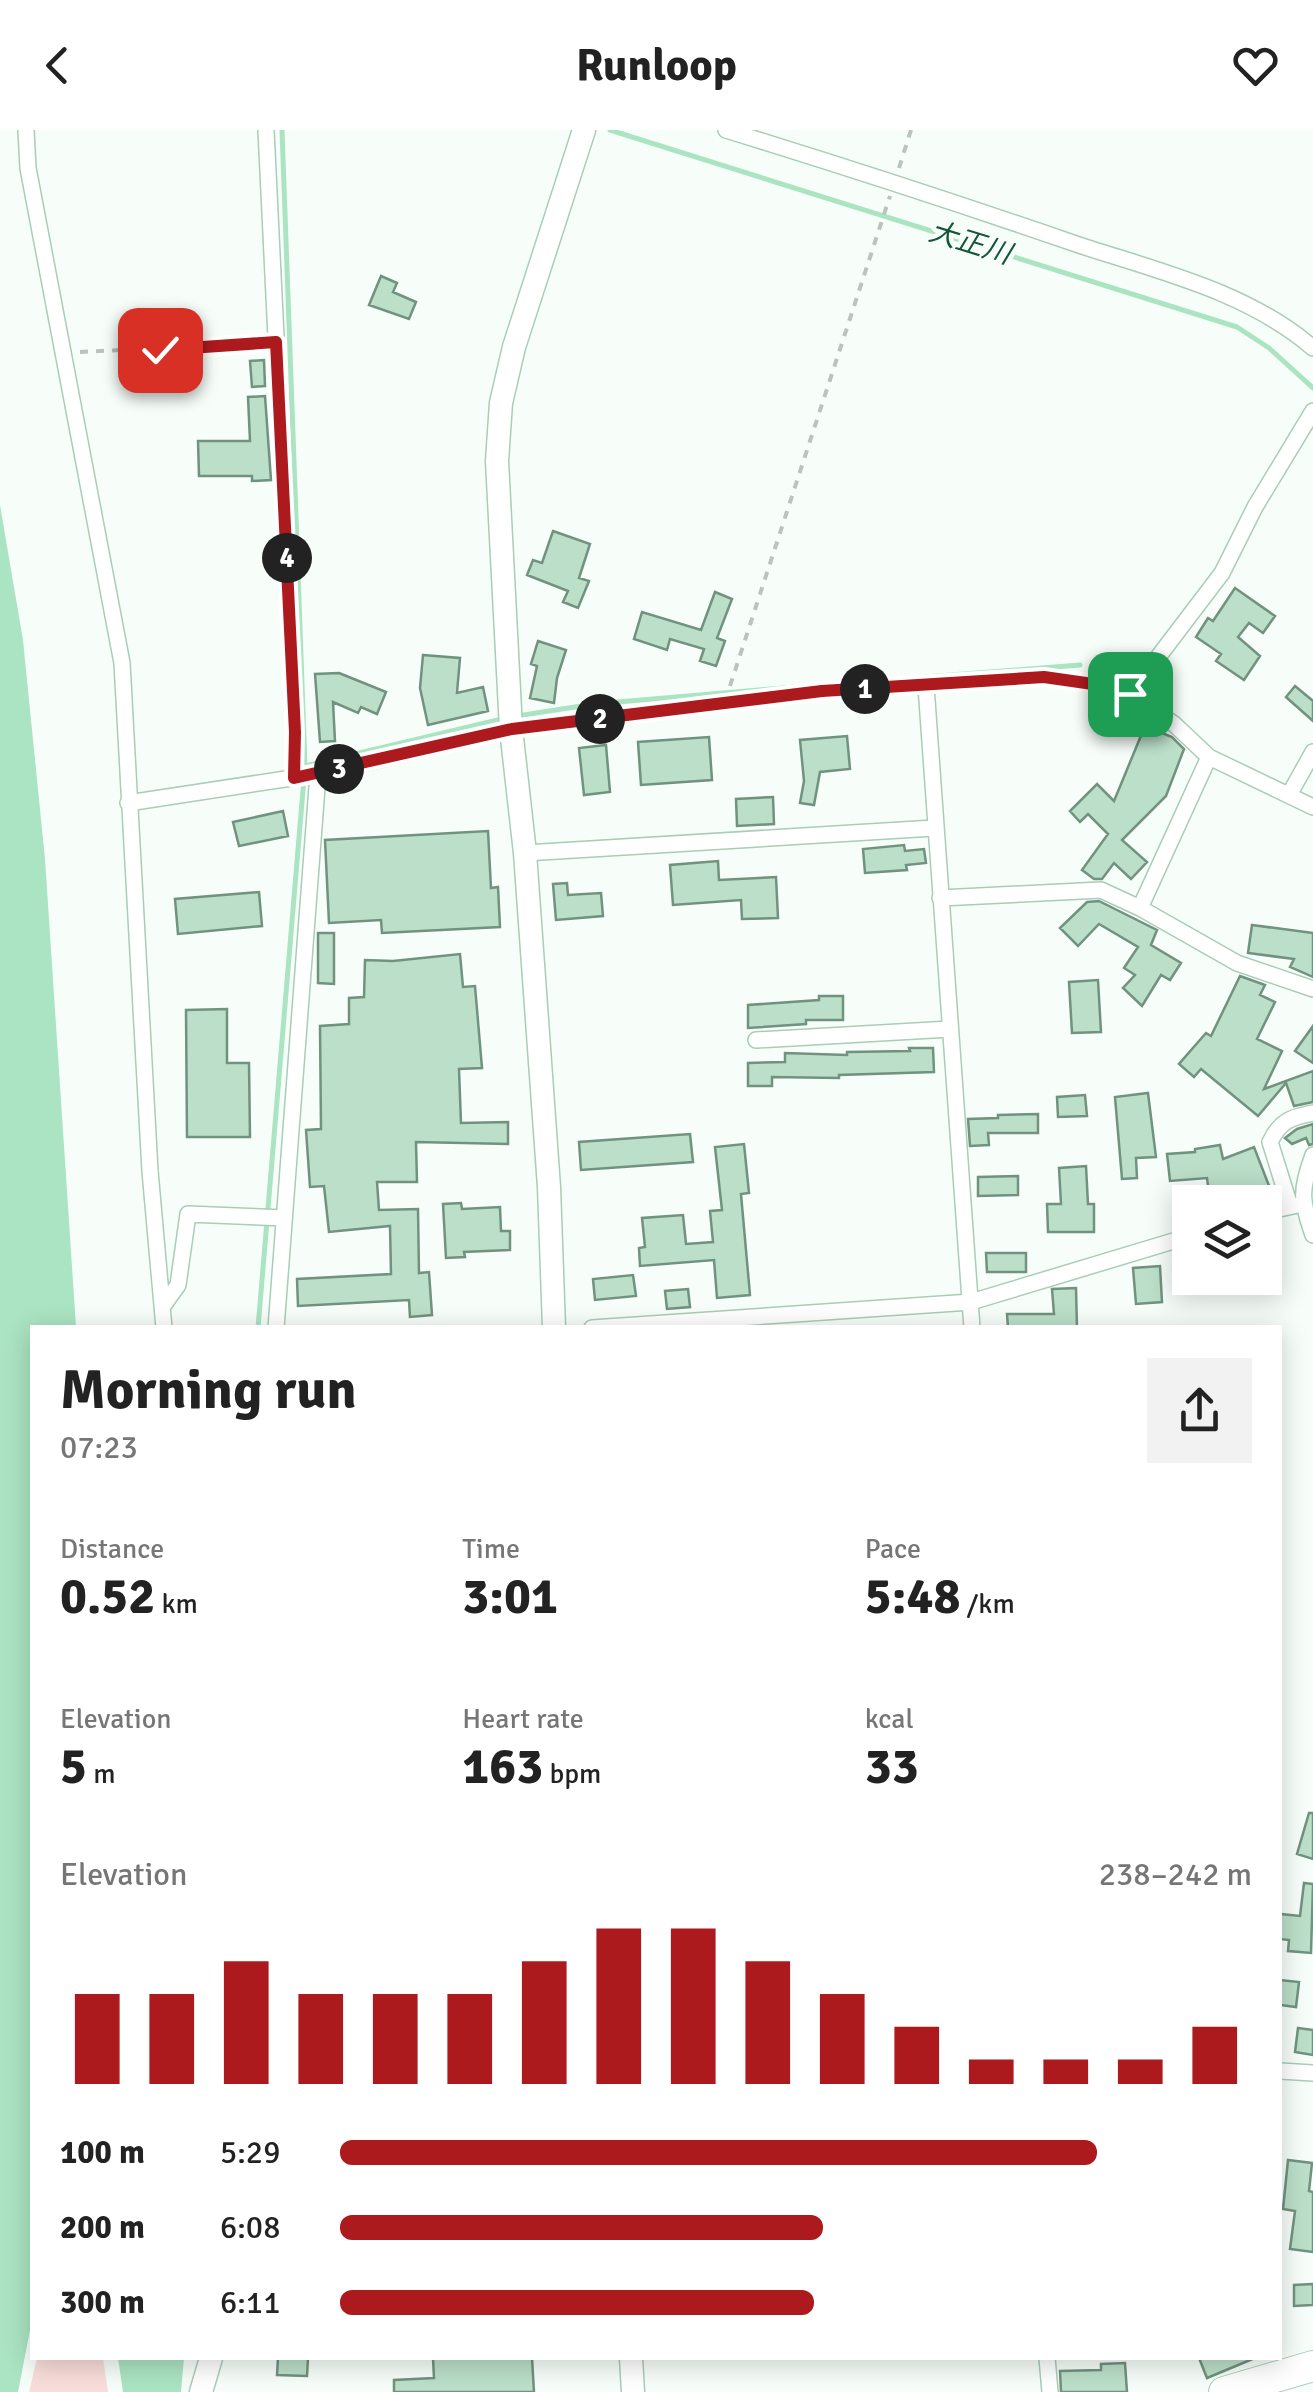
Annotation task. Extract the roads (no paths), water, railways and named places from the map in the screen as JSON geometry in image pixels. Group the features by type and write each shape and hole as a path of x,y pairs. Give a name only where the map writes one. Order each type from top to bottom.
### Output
{"highway":[{"path":"1224,2392 1313,2366"}],"street":[{"path":"26,130 28,168 122,662 150,1172 164,1325"},
{"path":"266,130 294,778"},
{"path":"726,130 894,182 1176,278 1260,310 1313,348"},
{"path":"554,1325 550,1188 512,729 497,462 501,403 514,347 583,132"},
{"path":"1130,694 1222,574 1255,507 1313,411"},
{"path":"128,803 318,774 512,729 822,691 1044,677 1130,694 1174,724 1209,756 1313,806"},
{"path":"926,686 972,1325"},
{"path":"1289,794 1313,752"},
{"path":"1140,908 1209,756"},
{"path":"276,1325 318,774"},
{"path":"525,853 934,828"},
{"path":"940,898 1101,890 1237,963 1313,989"},
{"path":"756,1040 950,1029"},
{"path":"1313,1113 1292,1117 1278,1126 1270,1142 1313,1235"},
{"path":"1296,1205 1313,1156"},
{"path":"1282,1208 1296,1205"},
{"path":"163,1306 178,1284 188,1214 284,1218"},
{"path":"636,1325 971,1302 1172,1241"},
{"path":"1282,2071 1313,2073"},
{"path":"202,2392 210,2360"},
{"path":"631,2360 634,2392"},
{"path":"1046,2360 1050,2392"}],"waterway":[{"path":"258,1325 305,766 282,130"},
{"name":"大正川","path":"610,130 1237,327 1269,348 1313,388"},
{"path":"925,677 1080,665"},
{"path":"517,716 594,704 794,687"},
{"path":"305,766 506,718"}]}
